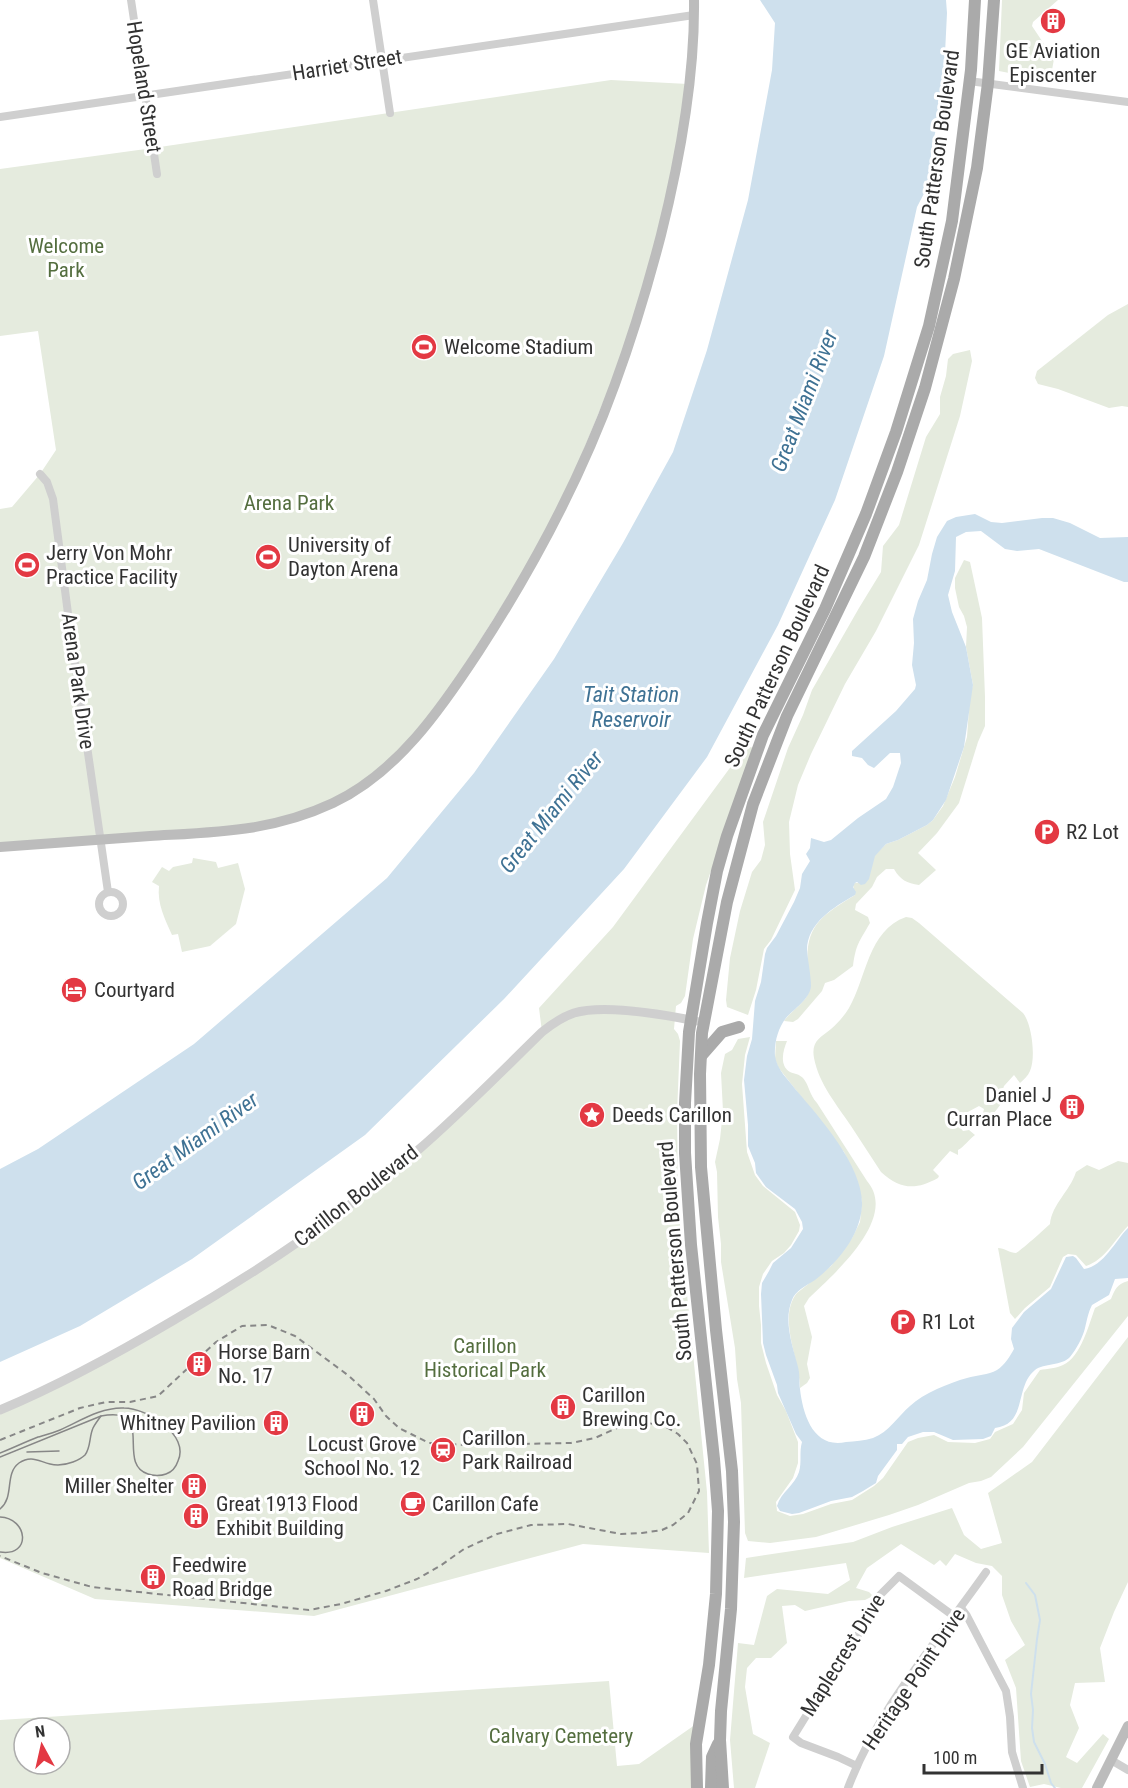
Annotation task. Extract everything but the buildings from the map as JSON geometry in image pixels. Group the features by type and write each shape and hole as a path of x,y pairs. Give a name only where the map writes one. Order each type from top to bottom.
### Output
{"main road":[{"path":"0,847 260,827 285,822 347,795 385,768 427,723 451,692 498,620 553,525 595,436 615,384 649,281 676,169 691,58 694,0"},
{"name":"South Patterson Boulevard","path":"697,1788 696,1744 709,1665 716,1594 718,1511 691,1245 685,1153 689,1032 717,871 726,836 767,724 825,609 866,514 912,384 929,326 952,221 969,81 975,0"},
{"name":"South Patterson Boulevard","path":"723,1788 721,1711 732,1592 734,1522 732,1471 701,1167 700,1074 704,1023 727,902 753,804 787,716 864,557 897,472 922,398 954,279 977,168 988,83 994,0"},
{"path":"701,1056 722,1032 740,1027"},
{"path":"1097,1788 1128,1726"},
{"path":"711,1788 712,1757 720,1740"}],"street":[{"name":"Hopeland Street","path":"131,0 157,174"},
{"path":"373,0 390,112"},
{"name":"Harriet Street","path":"0,117 694,15"},
{"path":"969,81 1128,102"},
{"name":"Arena Park Drive","path":"40,474 47,482 53,499 108,892"},
{"name":"Carillon Boulevard","path":"0,1410 48,1389 148,1335 237,1284 311,1233 418,1150 553,1023 575,1013 601,1010 704,1023"},
{"name":"Heritage Point Drive","path":"848,1788 881,1720 986,1572"},
{"name":"Maplecrest Drive","path":"857,1766 838,1756 801,1743 793,1737 871,1616 880,1595 899,1576 955,1617"},
{"path":"961,1608 1006,1691 1012,1752 1023,1788"},
{"path":"1111,1760 1128,1770"}],"green space":[{"path":"1002,0 1058,0 1033,22 1032,26 1054,59 1050,81 999,71"},
{"name":"Arena Park","path":"611,80 688,84 684,119 639,314 553,525 427,724 362,786 285,822 0,847 0,509 12,507 40,474 56,450 38,331 0,336 0,169"},
{"path":"1128,304 1128,407 1109,408 1038,384 1035,378 1037,371 1108,315"},
{"path":"970,350 972,361 960,416 919,545 876,631 845,684 798,785 789,822 790,854 795,890 771,940 764,949 756,990 748,1015 727,1007 726,1000 730,958 740,911 752,872 761,860 765,845 763,822 788,748 812,690 881,572 883,546 899,525 926,437 940,414 940,397 948,359 953,354"},
{"path":"964,560 970,562 982,618 985,726 959,803 937,833 918,853 936,870 919,885 904,880 894,869 886,869 877,877 872,887 856,904 855,910 868,917 870,923 858,943 853,966 834,980 825,983 822,991 798,1019 793,1022 784,1021 809,993 807,954 812,932 817,924 833,909 855,895 853,885 859,883 870,873 874,856 886,844 898,840 933,820 943,806 955,777 967,737 970,695 973,685 966,647 967,627 955,588 955,578"},
{"name":"Carillon Historical Park","path":"746,746 754,748 706,885 693,939 685,996 676,1006 674,1029 680,1041 677,1113 678,1205 707,1492 709,1553 583,1544 314,1616 95,1599 0,1558 0,1410 48,1389 237,1284 383,1178 542,1032 539,1008 613,927"},
{"path":"193,858 216,862 218,868 238,863 245,889 236,924 210,946 182,952 178,934 172,935 162,911 159,886 152,882 162,867 169,871 173,867 192,863"},
{"path":"906,917 919,923 1023,1013 1029,1025 1033,1050 1032,1065 1027,1076 1020,1083 1014,1075 1003,1089 1007,1096 994,1113 987,1118 983,1113 984,1109 979,1106 966,1113 959,1126 963,1131 969,1130 975,1135 958,1150 958,1155 950,1151 933,1170 939,1176 938,1178 916,1186 902,1185 881,1172 824,1085 816,1068 813,1052 817,1040 843,1017 849,1008 870,956 883,933 893,923"},
{"path":"750,1037 745,1055 742,1084 747,1152 755,1175 763,1186 795,1212 800,1225 791,1245 772,1261 763,1274 759,1287 761,1343 766,1363 777,1395 798,1442 798,1463 793,1478 776,1502 777,1511 790,1516 852,1500 883,1478 908,1442 918,1438 934,1435 948,1442 975,1443 990,1439 995,1432 1013,1424 1022,1410 1024,1393 1040,1370 1063,1365 1075,1355 1084,1340 1095,1308 1111,1299 1117,1287 1128,1281 1128,1316 1023,1447 991,1477 969,1483 889,1515 816,1537 770,1543 748,1541 745,1533 741,1403 721,1262 715,1162 723,1111 721,1073 725,1054 732,1050 738,1039"},
{"path":"776,1041 787,1041 783,1053 784,1066 790,1072 803,1078 875,1196 875,1212 859,1244 804,1306 812,1337 807,1364 810,1378 800,1388 789,1326 791,1303 797,1293 831,1266 852,1238 860,1222 862,1202 857,1180 844,1152 778,1067 775,1059"},
{"path":"1118,1161 1128,1163 1128,1226 1104,1254 1093,1263 1086,1266 1076,1255 1068,1254 1063,1257 1050,1287 1015,1319 1010,1313 998,1248 1016,1253 1050,1224 1054,1210 1076,1172 1087,1165 1099,1170"},
{"path":"1128,1337 1128,1582 1100,1648 1105,1682 1075,1683 1070,1705 1079,1728 1066,1757 1077,1763 1103,1734 1109,1739 1082,1788 1061,1788 1044,1784 1030,1787 1021,1761 1016,1688 1005,1660 1025,1645 1011,1621 1002,1595 1002,1576 992,1566 976,1563 955,1554 946,1566 940,1560 934,1565 901,1544 867,1568 856,1588 869,1592 873,1596 865,1600 849,1601 805,1611 795,1605 782,1606 787,1643 771,1658 756,1658 747,1668 745,1687 753,1734 770,1743 755,1788 734,1788 730,1740 738,1643 754,1645 767,1596 777,1589 828,1594 850,1580 846,1563 744,1578 746,1558 853,1542 952,1508 964,1535 981,1549 1002,1543 988,1493 1032,1462"},
{"name":"Calvary Cemetery","path":"609,1681 617,1766 639,1764 699,1722 697,1788 0,1788 0,1720 12,1719 12,1776 72,1776 72,1716 62,1716"}],"water":[{"name":"Tait Station Reservoir","path":"760,0 946,0 943,94 931,153 931,180 917,207 884,356 835,500 778,625 707,757 624,869 504,999 365,1135 192,1259 80,1326 0,1362 0,1169 38,1149 194,1044 387,878 474,773 554,659 623,543 673,452 707,350 748,200 772,70 775,23"},
{"path":"975,514 991,522 1002,523 1053,518 1070,523 1100,538 1128,537 1128,582 1039,549 1017,551 1005,549 981,531 966,532 956,537 955,571 948,595 966,647 973,685 964,747 946,800 927,825 886,844 875,856 869,879 865,884 855,883 853,887 855,895 823,917 817,924 808,940 810,991 783,1022 776,1041 775,1056 778,1066 839,1144 856,1175 861,1191 860,1217 846,1248 824,1273 796,1294 789,1308 790,1334 807,1419 818,1435 835,1443 870,1439 884,1432 910,1406 929,1393 960,1380 997,1370 1005,1363 1014,1349 1011,1339 1012,1328 1024,1312 1051,1289 1066,1257 1076,1258 1084,1269 1091,1267 1103,1258 1128,1228 1128,1278 1115,1279 1109,1295 1092,1305 1083,1335 1067,1360 1035,1370 1029,1377 1012,1420 995,1428 991,1436 983,1439 953,1440 934,1432 923,1432 908,1437 902,1444 897,1444 897,1450 878,1476 876,1483 852,1497 831,1501 792,1514 780,1511 777,1506 799,1472 802,1442 796,1434 778,1393 766,1355 763,1343 761,1294 762,1283 773,1263 791,1248 803,1229 795,1209 766,1187 756,1173 755,1163 748,1146 744,1080 752,1039 755,1001 767,948 794,902 800,888 802,874 810,861 806,854 810,848 811,838 824,842 831,840 886,799 893,787 901,763 900,753 890,753 874,768 862,758 852,756 852,751 896,711 915,689 912,665 913,619 927,580 937,537 947,521"}],"waterway":[{"path":"1026,1583 1035,1595 1040,1620 1031,1694 1032,1728 1034,1742 1055,1788"}],"tram line":[{"path":"0,1453 99,1412 115,1408 133,1409 154,1418 172,1433 178,1442 180,1451 177,1463 170,1472 164,1475 148,1474 139,1468 135,1459 132,1427 127,1419 118,1415 101,1416 0,1457"},
{"path":"0,1509 5,1504 12,1473 19,1463 31,1459 62,1465 80,1459 87,1452 93,1428 101,1416"},
{"path":"27,1452 59,1451"},
{"path":"0,1517 16,1524 21,1530 22,1537 17,1549 0,1552"}],"railway":[{"path":"0,1440 80,1408 106,1402 130,1402 158,1396 216,1342 242,1326 268,1325 295,1336 349,1376 374,1399 386,1416 399,1428 429,1443 467,1445 571,1443 595,1438 619,1427 645,1422 668,1428 687,1443 697,1464 699,1491 688,1513 673,1525 662,1530 621,1534 568,1524 531,1525 497,1534 464,1549 417,1579 386,1591 341,1604 309,1610 92,1587 42,1573 0,1556"}],"place":[{"name":"GE Aviation Episcenter","path":"1053,21"},
{"name":"Welcome Stadium","path":"424,347"},
{"name":"University of Dayton Arena","path":"268,557"},
{"name":"Jerry Von Mohr Practice Facility","path":"27,565"},
{"name":"R2 Lot","path":"1047,832"},
{"name":"Courtyard","path":"74,990"},
{"name":"Daniel J Curran Place","path":"1072,1107"},
{"name":"Deeds Carillon","path":"592,1115"},
{"name":"R1 Lot","path":"903,1322"},
{"name":"Horse Barn No. 17","path":"199,1364"},
{"name":"Carillon Brewing Co.","path":"563,1407"},
{"name":"Locust Grove School No. 12","path":"362,1414"},
{"name":"Whitney Pavilion","path":"276,1423"},
{"name":"Carillon Park Railroad","path":"443,1450"},
{"name":"Miller Shelter","path":"194,1486"},
{"name":"Carillon Cafe","path":"413,1504"},
{"name":"Great 1913 Flood Exhibit Building","path":"196,1516"},
{"name":"Feedwire Road Bridge","path":"153,1577"}],"park label":[{"name":"Welcome Park","path":"66,258"}],"water label":[{"name":"Great Miami River","path":"804,401"},
{"name":"Great Miami River","path":"551,812"},
{"name":"Great Miami River","path":"195,1141"}]}
